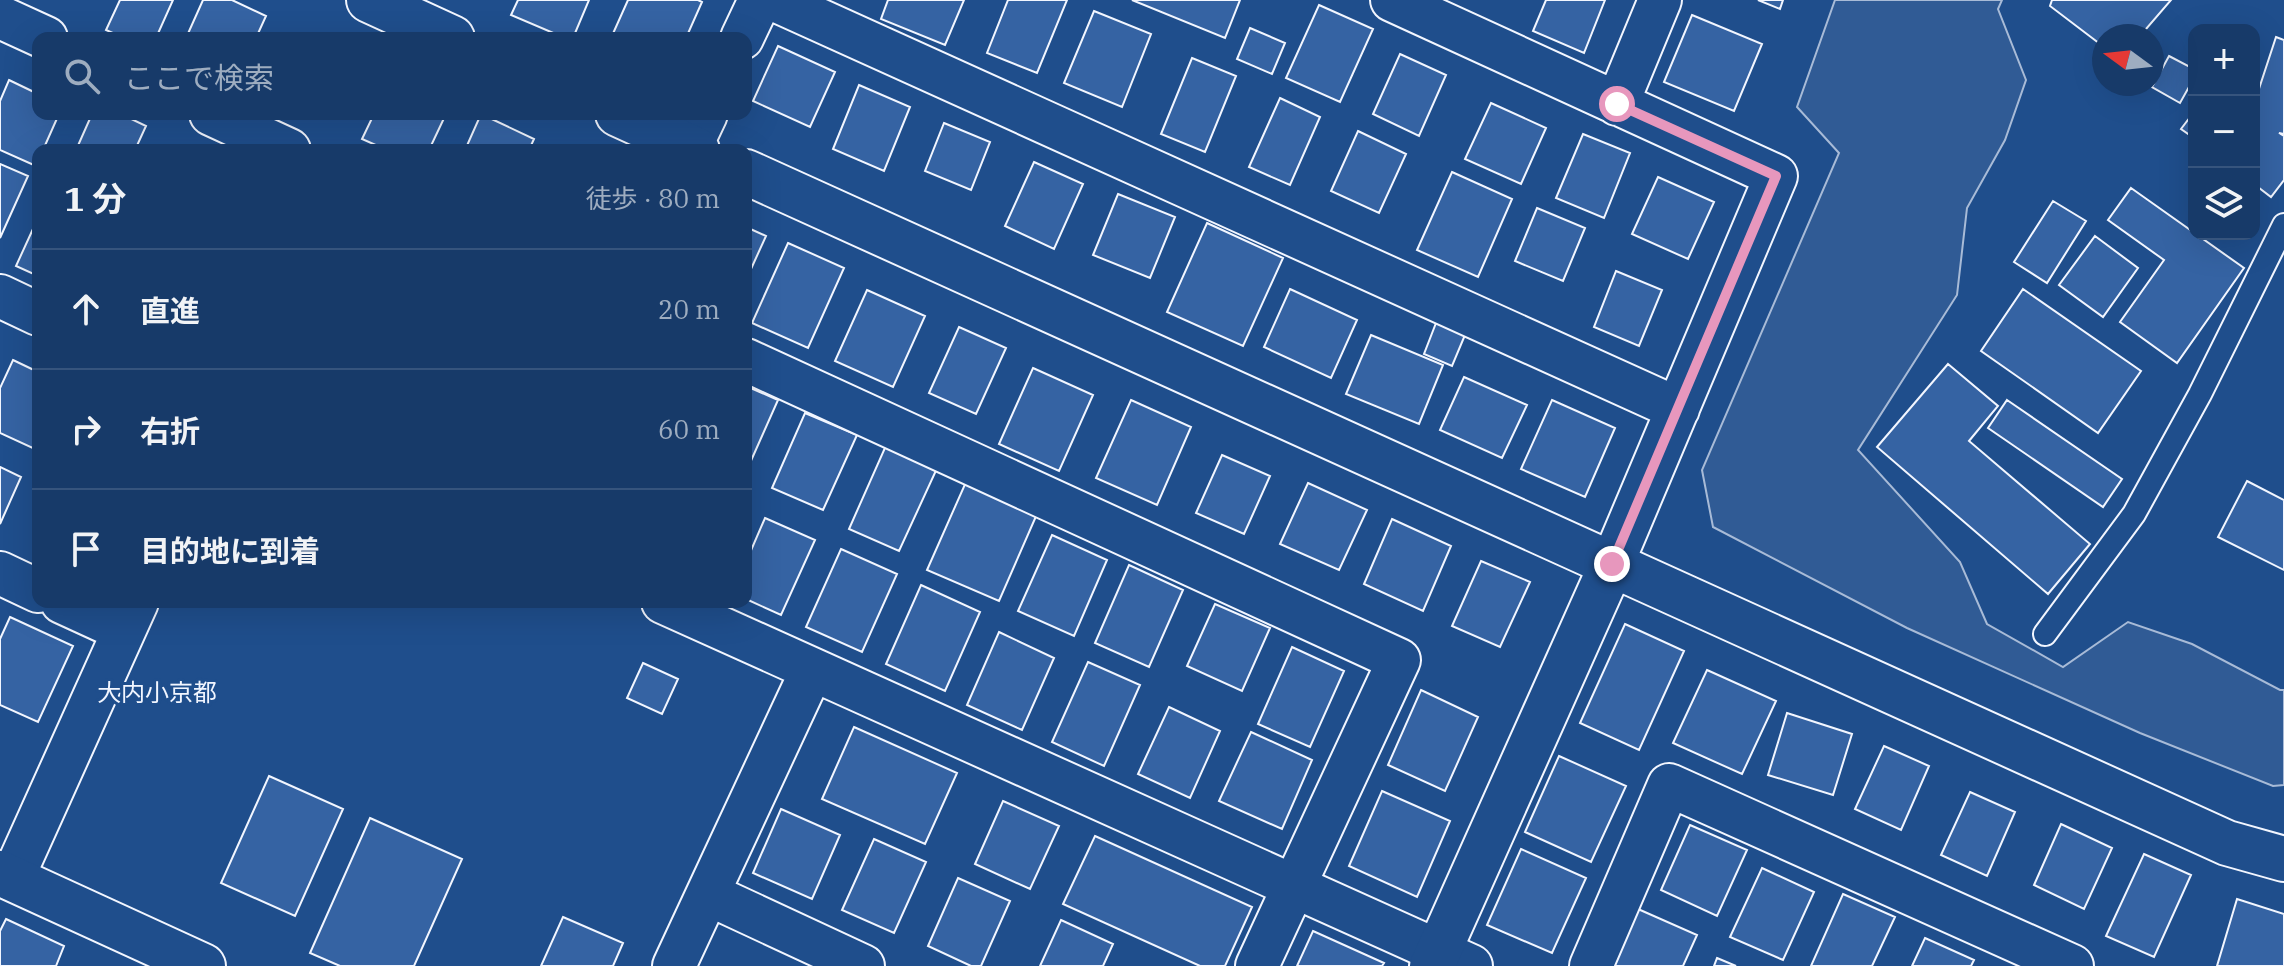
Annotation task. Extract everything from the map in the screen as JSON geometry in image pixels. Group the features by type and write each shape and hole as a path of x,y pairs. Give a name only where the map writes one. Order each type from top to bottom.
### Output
{"street":[{"path":"369,0 439,32"},
{"path":"745,32 760,0"},
{"path":"775,0 1678,409"},
{"path":"676,608 1295,886 1447,961 1776,176 1392,0"},
{"path":"1617,104 1660,0"},
{"path":"0,17 33,32"},
{"path":"224,120 276,144"},
{"path":"636,120 696,140"},
{"path":"752,175 2227,843 2284,859"},
{"path":"0,296 32,311"},
{"path":"752,363 1399,660 1257,966"},
{"path":"0,573 32,588"},
{"path":"91,608 130,616 6,876 203,966"},
{"path":"674,966 812,670"},
{"path":"1591,966 1669,785 2072,966"},
{"path":"708,894 863,966"}],"lane":[{"path":"2045,634 2134,514 2200,394 2284,225"}],"shaded area":[{"path":"1835,0 2002,0 1998,9 2026,80 2005,140 1967,208 1957,295 1858,450 1960,562 1987,624 2063,667 2128,622 2192,644 2284,690 2284,785 2273,786 2140,733 1907,628 1713,527 1702,470 1839,153 1797,107"}],"building":[{"path":"120,0 173,0 159,32 106,30"},
{"path":"203,0 232,0 266,16 259,32 189,32"},
{"path":"518,0 589,0 576,32 551,32 511,15"},
{"path":"628,0 702,2 689,32 614,32"},
{"path":"888,0 964,0 945,45 881,19"},
{"path":"1008,0 1067,0 1037,73 987,53"},
{"path":"1132,0 1240,0 1225,38"},
{"path":"1546,0 1605,0 1584,53 1533,31"},
{"path":"1758,0 1783,0 1780,9"},
{"path":"2052,0 2171,0 2150,24 2092,24 2092,38 2050,6"},
{"path":"1319,5 1373,29 1340,102 1286,78"},
{"path":"1094,11 1151,34 1122,107 1064,83"},
{"path":"1692,15 1762,44 1734,111 1664,82"},
{"path":"1250,28 1285,43 1272,74 1237,59"},
{"path":"2276,37 2284,40 2284,134 2279,133 2284,136 2284,180 2271,197 2260,189 2260,86"},
{"path":"778,46 835,72 810,127 753,101"},
{"path":"1400,54 1446,75 1419,136 1373,114"},
{"path":"2169,56 2188,66 2188,89 2180,103 2164,94 2164,65"},
{"path":"1192,58 1236,76 1205,152 1161,134"},
{"path":"9,80 32,91 32,120 56,120 46,144 32,144 32,164 0,150 0,101"},
{"path":"859,85 910,107 884,171 833,149"},
{"path":"1280,98 1320,117 1290,185 1249,167"},
{"path":"1491,103 1546,128 1521,184 1465,159"},
{"path":"89,120 134,120 146,126 138,144 79,144"},
{"path":"371,120 443,120 432,144 373,144 362,139"},
{"path":"478,120 494,120 534,139 532,144 468,144"},
{"path":"2188,120 2188,134 2181,129"},
{"path":"944,123 990,142 971,190 925,171"},
{"path":"1358,131 1406,154 1379,213 1331,191"},
{"path":"1583,134 1630,153 1604,218 1556,198"},
{"path":"1034,162 1083,184 1054,249 1005,226"},
{"path":"0,164 28,176 0,238"},
{"path":"1452,172 1512,199 1478,277 1417,250"},
{"path":"1658,177 1714,202 1688,259 1632,234"},
{"path":"2131,188 2188,228 2188,240 2204,240 2244,268 2177,363 2120,322 2164,260 2108,220"},
{"path":"1118,194 1175,217 1150,278 1093,255"},
{"path":"2053,201 2086,221 2047,283 2014,262"},
{"path":"1537,208 1585,228 1563,281 1515,261"},
{"path":"1207,223 1283,258 1243,346 1167,312"},
{"path":"752,230 766,236 752,267"},
{"path":"32,231 32,273 16,266"},
{"path":"2095,236 2138,268 2103,317 2059,285"},
{"path":"788,243 844,268 808,348 752,323"},
{"path":"1616,271 1662,290 1639,346 1594,327"},
{"path":"1290,289 1357,320 1331,378 1264,347"},
{"path":"2023,289 2141,371 2098,433 1981,351"},
{"path":"867,290 925,316 893,387 835,361"},
{"path":"1436,323 1465,335 1452,366 1424,354"},
{"path":"959,327 1006,348 976,414 929,393"},
{"path":"1371,335 1443,365 1419,424 1346,394"},
{"path":"13,360 32,369 32,448 0,433 0,388"},
{"path":"1948,364 1998,406 1969,441 2090,544 2048,594 1877,447"},
{"path":"1033,368 1093,395 1059,471 999,444"},
{"path":"1464,377 1527,405 1502,458 1440,430"},
{"path":"752,389 778,400 752,458"},
{"path":"1131,400 1191,427 1157,505 1096,478"},
{"path":"1552,400 1615,428 1585,497 1521,469"},
{"path":"2007,400 2122,479 2103,507 1988,428"},
{"path":"805,413 857,435 823,510 772,488"},
{"path":"888,441 939,464 899,551 849,529"},
{"path":"1222,455 1270,476 1244,534 1196,513"},
{"path":"0,467 21,477 0,524"},
{"path":"2247,481 2284,500 2284,570 2218,537"},
{"path":"966,482 1037,514 999,601 927,570"},
{"path":"1308,483 1367,510 1339,570 1280,544"},
{"path":"765,518 815,540 781,615 752,602 752,548"},
{"path":"1392,519 1451,546 1423,611 1364,584"},
{"path":"1052,535 1107,560 1074,636 1018,611"},
{"path":"841,549 897,574 862,652 806,627"},
{"path":"1481,561 1530,582 1500,647 1452,626"},
{"path":"1129,565 1183,590 1149,667 1095,643"},
{"path":"921,585 980,612 945,691 886,664"},
{"path":"1215,604 1270,628 1242,691 1187,666"},
{"path":"10,617 73,646 38,722 0,705 0,639"},
{"path":"1625,624 1684,651 1639,750 1580,723"},
{"path":"999,632 1054,658 1022,730 967,705"},
{"path":"1292,647 1344,671 1310,747 1258,724"},
{"path":"1088,662 1140,685 1104,766 1052,742"},
{"path":"643,663 678,679 662,714 627,698"},
{"path":"1707,670 1776,701 1742,774 1673,743"},
{"path":"1421,690 1478,717 1445,791 1388,765"},
{"path":"1169,707 1220,731 1190,798 1138,774"},
{"path":"1787,713 1852,734 1833,795 1768,775"},
{"path":"854,727 957,773 925,844 822,799"},
{"path":"1251,732 1312,760 1282,829 1219,801"},
{"path":"1884,746 1929,766 1901,830 1855,809"},
{"path":"1559,756 1626,786 1591,862 1525,832"},
{"path":"269,776 343,809 295,916 221,883"},
{"path":"1382,791 1450,821 1417,897 1349,866"},
{"path":"1970,792 2015,812 1987,876 1941,855"},
{"path":"1003,801 1059,826 1030,889 975,864"},
{"path":"781,809 840,835 812,899 753,873"},
{"path":"370,818 462,859 414,966 340,966 310,953"},
{"path":"2061,824 2112,848 2084,909 2034,885"},
{"path":"1690,825 1747,850 1717,916 1661,890"},
{"path":"1095,836 1252,907 1225,966 1200,966 1063,904"},
{"path":"874,839 926,862 894,933 842,910"},
{"path":"1521,849 1586,878 1552,953 1487,925"},
{"path":"2144,854 2191,875 2154,957 2106,936"},
{"path":"1762,868 1814,892 1783,960 1730,937"},
{"path":"958,878 1010,901 981,966 971,966 928,946"},
{"path":"1843,894 1895,917 1872,966 1811,966"},
{"path":"2237,899 2284,914 2284,966 2217,966"},
{"path":"1638,909 1697,935 1683,966 1612,966"},
{"path":"563,917 623,943 613,966 541,966"},
{"path":"6,919 64,946 56,966 0,966 0,931"},
{"path":"1061,920 1113,944 1103,966 1040,966"},
{"path":"1313,931 1384,963 1382,966 1297,966"},
{"path":"1925,938 1974,960 1971,966 1912,966"},
{"path":"1717,958 1736,966 1714,966"}],"district":[{"name":"大内小京都","path":"157,692"}],"route":[{"path":"1612,564 1776,176 1617,104"}]}
